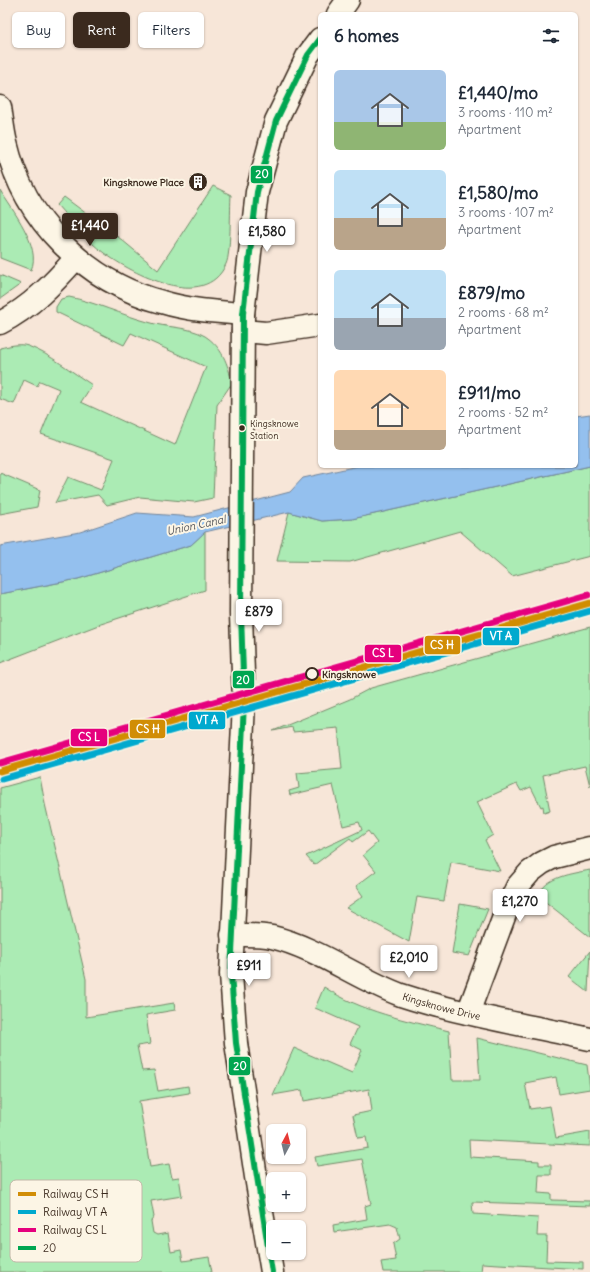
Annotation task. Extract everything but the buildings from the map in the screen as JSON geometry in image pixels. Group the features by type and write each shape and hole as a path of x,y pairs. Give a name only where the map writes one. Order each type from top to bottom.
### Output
{"street":[{"path":"339,12 348,0"},
{"path":"272,1272 236,1043 231,974 244,703 241,614 243,323 257,192 276,121 308,55 318,42"},
{"path":"0,107 6,143 14,168 25,192 38,216 76,258 115,284 144,296 243,323 266,333 318,325"},
{"path":"0,323 18,314 46,291 76,258"},
{"path":"468,1012 508,906 517,887 530,872 542,863 554,857 590,848"},
{"name":"Kingsknowe Drive","path":"232,935 270,937 289,942 375,984 402,995 468,1012 590,1039"}],"green space":[{"path":"213,186 231,195 228,259 216,278 202,285 186,287 168,284 150,278 132,270 104,253 79,230 57,205 64,197 122,240 158,270"},
{"path":"0,190 18,218 29,240 33,261 31,270 0,258"},
{"path":"0,275 21,284 0,299"},
{"path":"69,297 89,302 155,324 191,330 205,336 216,345 226,363 232,383 217,405 213,498 194,502 140,497 107,505 98,495 55,503 68,477 101,490 114,459 41,434 59,389 40,381 37,386 24,380 14,404 0,399 0,348 14,345 25,345 36,349 92,385 81,402 175,445 206,367 131,333 124,345 56,312 56,307 61,299"},
{"path":"590,466 590,556 512,576 460,531 350,562 277,561 289,512 322,521 352,519"},
{"path":"0,473 40,490 37,507 0,514"},
{"path":"205,532 205,590 101,624 0,663 0,594 78,579 191,545"},
{"path":"590,627 590,786 585,766 543,775 550,811 544,813 543,806 541,807 531,787 521,791 517,784 477,802 493,835 485,840 500,871 451,862 444,901 417,897 409,942 346,908 363,896 356,886 376,871 363,855 377,843 368,831 353,842 350,838 314,865 306,856 362,830 359,822 343,826 333,785 290,795 289,791 299,788 297,773 342,769 338,728 293,732 292,727 273,731 350,699 371,688"},
{"path":"40,777 86,979 86,1017 174,1003 175,1010 146,1015 150,1044 137,1046 142,1071 154,1070 158,1091 188,1086 189,1093 139,1101 150,1167 169,1164 172,1178 179,1177 182,1196 151,1201 154,1217 151,1221 153,1233 157,1235 168,1233 171,1252 181,1250 183,1261 209,1257 212,1272 0,1272 0,788"},
{"path":"590,870 590,937 538,896 542,889 553,880"},
{"path":"460,904 488,909 469,956 452,953"},
{"path":"590,951 588,992 569,977"},
{"path":"324,987 338,996 369,1009 400,1019 449,1031 452,1080 480,1080 477,1038 587,1065 590,1089 559,1094 556,1077 525,1083 530,1109 550,1106 556,1138 590,1132 590,1146 469,1140 470,1157 539,1161 539,1165 551,1165 551,1175 539,1175 538,1193 551,1194 551,1200 590,1201 590,1206 472,1202 473,1214 538,1218 537,1236 547,1236 546,1261 583,1262 583,1269 482,1263 481,1272 383,1272 381,1262 396,1260 393,1244 400,1239 397,1227 390,1224 334,1232 333,1225 367,1219 365,1206 371,1204 362,1159 317,1166 315,1157 368,1148 366,1137 358,1138 353,1115 372,1111 369,1089 304,1101 302,1090 273,1095 294,1048 352,1073 362,1050 350,1044 358,1027 315,1008"}],"water":[{"name":"Union Canal","path":"590,414 590,466 352,519 322,521 289,512 205,532 191,545 78,579 0,594 0,546 80,532 137,513 194,517 290,492 303,478 349,468 578,468 578,416"}],"transit line":[{"name":"20","path":"272,1272 236,1043 231,974 244,703 241,614 243,314 257,192 276,121 308,55 318,42"},
{"path":"0,763 588,595"},
{"path":"0,771 590,603"},
{"path":"2,779 590,611"}],"place":[{"name":"Kingsknowe Place","path":"198,182"},
{"name":"Kingsknowe Station","path":"242,428"},
{"name":"Kingsknowe","path":"312,674"}]}
